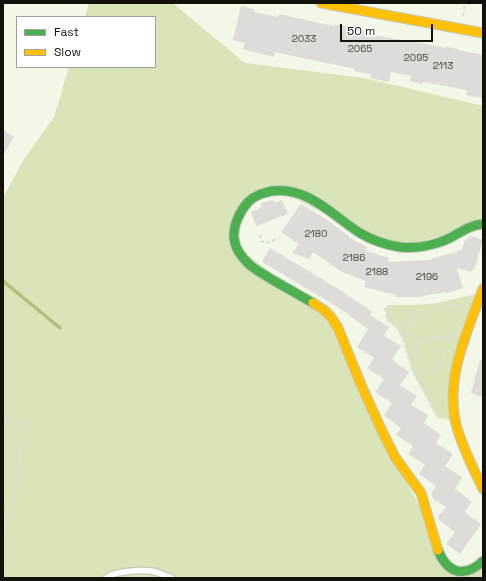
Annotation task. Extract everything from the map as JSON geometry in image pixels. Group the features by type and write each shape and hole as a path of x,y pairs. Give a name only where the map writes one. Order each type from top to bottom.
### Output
{"street":[{"path":"321,3 483,33"},
{"path":"483,224 471,226 434,245 407,247 385,245 369,238 303,195 280,191 269,191 258,194 250,199 239,215 234,236 243,259 252,267 324,310 338,328 378,426 393,453 421,493 428,511 436,542 445,563 456,571 464,572 471,571 483,560"},
{"path":"483,289 456,367 452,396 456,424 483,489"}],"lane":[{"path":"106,578 127,572 152,571 172,578"}],"path":[{"path":"463,18 465,3"},
{"path":"260,235 261,241 265,243 270,243 275,238"},
{"path":"402,339 405,337 408,325 407,320 416,310 415,305"},
{"path":"408,325 413,325 427,312 452,305 456,306 459,310 455,322"},
{"path":"386,308 387,319 397,328 412,370 438,418 446,419"},
{"path":"448,337 452,334 453,328"},
{"path":"406,332 415,338 417,344 414,353 416,360 421,367 426,370 433,371 439,369 443,362 444,352 451,341"},
{"path":"417,344 441,336 448,337 454,345"},
{"path":"3,422 25,421 13,508 3,532"},
{"path":"3,574 5,578"}],"green space":[{"path":"89,3 175,3 175,5 245,63 364,78 483,106 483,224 401,247 349,226 280,191 243,208 237,248 324,310 390,448 450,568 483,561 483,578 3,578 3,198 24,159 54,117 69,68 156,68 156,16 85,16"},
{"path":"482,293 456,367 455,421 438,418 412,370 403,339 397,328 387,319 385,308 388,305 437,303"}],"building":[{"path":"241,6 254,9 254,12 278,17 279,14 334,26 335,24 365,31 364,33 458,49 483,55 483,98 466,95 467,90 410,81 411,76 391,72 389,82 370,78 371,74 354,71 355,69 275,52 274,57 243,49 245,43 233,40"},
{"path":"3,130 14,137 3,156"},
{"path":"274,200 275,203 282,200 288,214 256,226 251,212 262,207 261,203"},
{"path":"301,204 327,220 349,236 348,237 367,247 366,251 389,258 388,262 428,260 462,250 465,240 471,236 483,240 474,270 471,272 457,268 463,288 447,293 418,297 396,297 396,295 364,287 366,281 342,272 313,252 309,259 292,253 299,244 281,232"},
{"path":"270,248 340,290 372,312 370,315 389,327 384,336 401,346 392,360 409,372 400,385 417,396 411,405 428,415 424,423 441,435 436,443 453,454 445,466 462,477 455,489 472,502 464,512 481,524 460,554 446,544 455,532 439,520 438,517 446,507 433,499 431,494 436,486 419,474 425,465 408,454 413,446 396,435 401,428 384,415 392,403 375,392 384,379 367,368 374,358 357,347 368,329 336,306 262,262"},
{"path":"480,360 483,360 483,397 471,393"}],"waterway":[{"path":"3,281 60,328"}],"traffic: fast":[{"path":"313,303 253,268 240,254 234,238 236,223 245,206 256,196 272,191 297,193 319,204 365,236 384,244 400,247 419,247 438,243 470,227 483,224"},
{"path":"438,550 446,564 457,571 469,570 476,567 483,561"}],"traffic: slow":[{"path":"321,3 483,33"},
{"path":"483,289 459,355 453,390 453,407 458,433 483,489"},
{"path":"313,303 324,310 331,317 338,328 362,387 395,457 421,493 438,550"}]}
